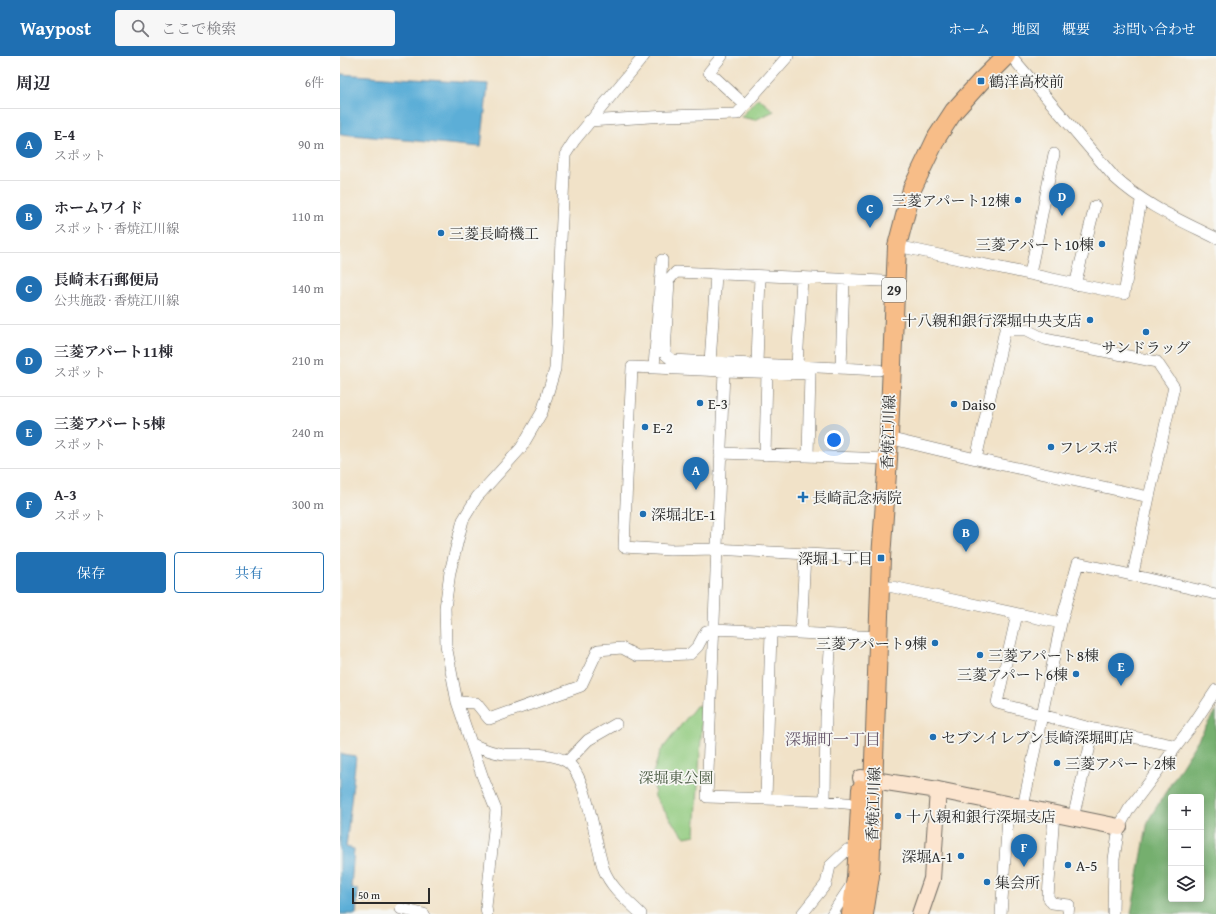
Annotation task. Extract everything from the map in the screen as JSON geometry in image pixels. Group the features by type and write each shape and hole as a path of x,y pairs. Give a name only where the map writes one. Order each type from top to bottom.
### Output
{"main road":[{"name":"香焼江川線","path":"864,914 863,877 876,557 882,459 879,370 886,244 894,208 902,185 927,132 946,104 991,56"},
{"name":"香焼江川線","path":"882,459 888,438 897,246 912,189 936,138 954,110 980,81 1006,56"},
{"name":"香焼江川線","path":"873,637 880,587 876,557"},
{"name":"香焼江川線","path":"851,914 863,877 858,851 866,805"}],"street":[{"path":"487,914 486,907 496,810 483,778 457,702 446,645 445,608 450,572 463,520 477,497 521,448 542,412 555,369 565,155 568,148 644,56"},
{"path":"722,56 709,72 745,105"},
{"path":"589,122 666,116 737,114 788,56"},
{"path":"1011,56 1114,177 1141,200 1216,238"},
{"path":"1030,274 1054,154"},
{"path":"897,246 1030,274 1074,285 1124,294 1141,200"},
{"path":"1074,285 1096,206"},
{"path":"654,367 662,260"},
{"path":"879,370 672,360 665,354 669,280 676,272 716,275 883,281"},
{"path":"710,362 716,275"},
{"path":"757,363 760,276"},
{"path":"797,365 802,278"},
{"path":"841,367 844,279"},
{"path":"976,459 1005,330 1027,330 1046,339 1157,362 1174,387 1133,574"},
{"path":"808,455 810,374 632,367 624,547 670,550 716,549 876,557"},
{"path":"724,371 707,798 825,801 866,805"},
{"path":"764,455 767,372"},
{"path":"888,438 1149,497"},
{"path":"720,453 808,455 882,459"},
{"path":"801,633 805,554"},
{"path":"1001,914 1016,806 1043,715 1062,623 1078,563 1133,574 1216,594"},
{"path":"880,587 893,587 1062,623"},
{"path":"1017,614 997,703 1094,729 1177,746"},
{"path":"457,702 476,703 489,719 580,686 598,650 622,648 637,656 690,654 698,646 706,631 714,629 873,637"},
{"path":"766,799 771,632"},
{"path":"825,801 826,717 831,635"},
{"path":"1113,914 1114,860 1119,827 1129,809 1194,723 1216,690"},
{"path":"567,762 588,740 616,724"},
{"path":"1073,818 1094,729"},
{"path":"472,744 503,754 546,755 567,762 574,769 579,777 604,870 611,882 641,914"},
{"path":"868,778 938,790 1119,827"},
{"path":"920,914 932,879 938,790"},
{"path":"1054,813 1048,897 1052,903 1069,905 1068,914"},
{"path":"802,914 826,884 830,866 847,850 858,851"},
{"path":"832,914 863,877"},
{"path":"401,909 424,914"}],"green space":[{"path":"758,98 774,111 755,120 741,117"},
{"name":"深堀東公園","path":"703,705 695,835 685,837 672,822 655,797 653,773 660,752 696,706"},
{"path":"1216,710 1216,914 1131,914 1148,821"}],"water":[{"path":"340,74 488,84 481,147 340,134"},
{"path":"340,754 356,756 346,847 354,849 351,887 358,890 356,914 340,914"}],"place":[{"name":"鶴洋高校前","path":"981,81"},
{"name":"三菱アパート12棟","path":"1018,200"},
{"name":"三菱アパート11棟","path":"1062,216"},
{"name":"長崎末石郵便局","path":"870,228"},
{"name":"三菱長崎機工","path":"441,233"},
{"name":"三菱アパート10棟","path":"1102,244"},
{"name":"十八親和銀行深堀中央支店","path":"1090,320"},
{"name":"サンドラッグ","path":"1146,332"},
{"name":"E-3","path":"700,403"},
{"name":"Daiso","path":"954,404"},
{"name":"E-2","path":"645,427"},
{"name":"フレスポ","path":"1051,447"},
{"name":"E-4","path":"696,490"},
{"name":"長崎記念病院","path":"803,497"},
{"name":"深堀北E-1","path":"643,514"},
{"name":"ホームワイド","path":"966,552"},
{"name":"深堀１丁目","path":"881,558"},
{"name":"三菱アパート9棟","path":"935,643"},
{"name":"三菱アパート8棟","path":"980,655"},
{"name":"三菱アパート6棟","path":"1076,674"},
{"name":"三菱アパート5棟","path":"1121,686"},
{"name":"セブンイレブン長崎深堀町店","path":"933,737"},
{"name":"三菱アパート2棟","path":"1057,763"},
{"name":"十八親和銀行深堀支店","path":"898,816"},
{"name":"深堀A-1","path":"961,856"},
{"name":"A-5","path":"1068,865"},
{"name":"A-3","path":"1024,867"},
{"name":"集会所","path":"987,882"}],"district":[{"name":"深堀町一丁目","path":"833,739"}]}
